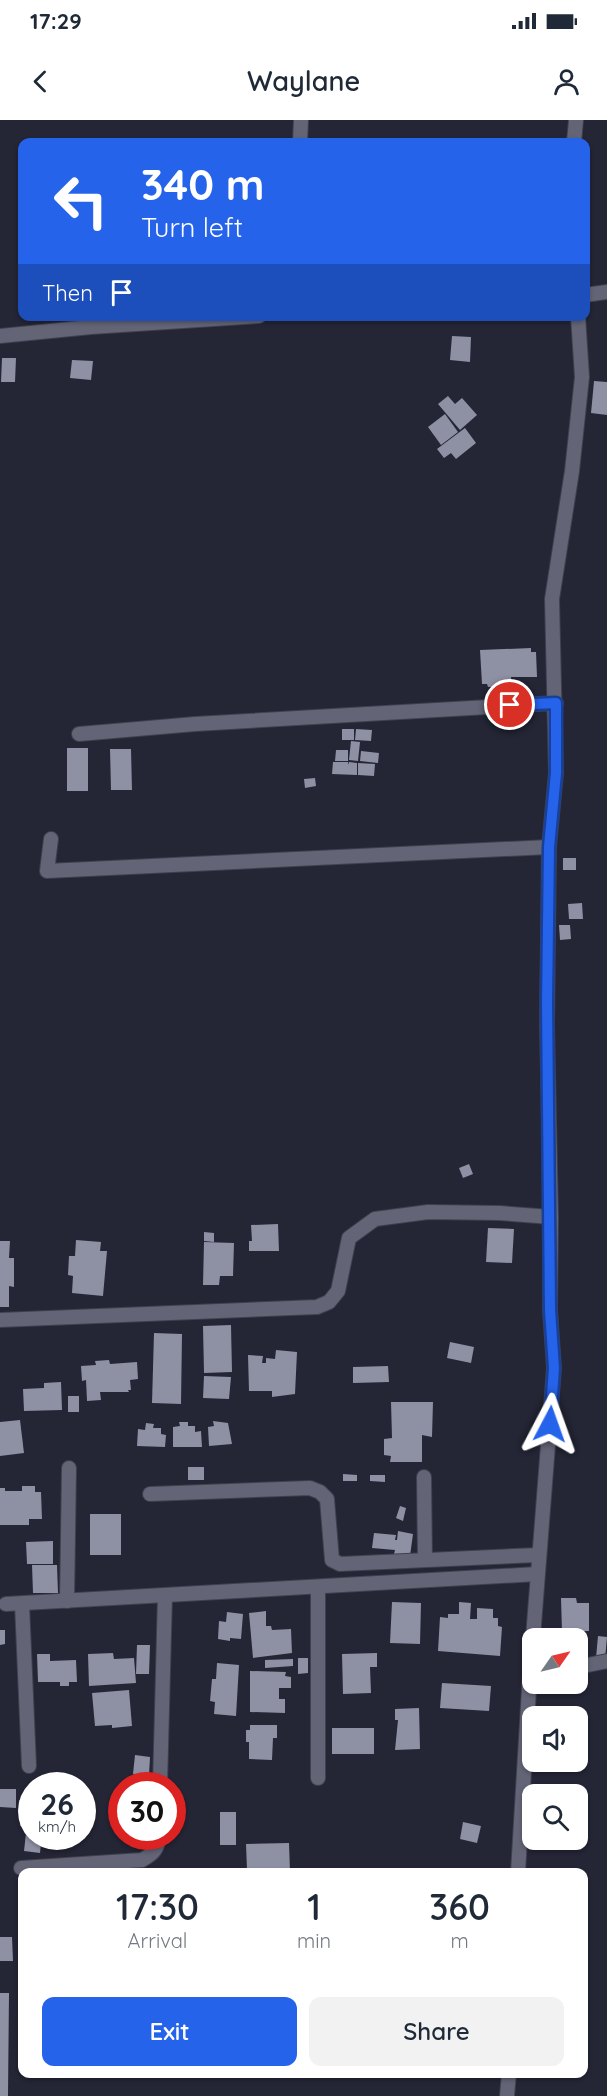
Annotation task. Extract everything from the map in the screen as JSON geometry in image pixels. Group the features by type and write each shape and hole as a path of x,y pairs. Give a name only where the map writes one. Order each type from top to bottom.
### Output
{"street":[{"path":"300,138 301,120"},
{"path":"574,138 576,120"},
{"path":"590,294 607,292"},
{"path":"0,336 183,321"},
{"path":"536,1628 538,1555 554,1368 550,1310 551,1216 547,1025 549,847 556,773 552,599 572,471 582,377 578,321"},
{"path":"79,734 195,724 556,703"},
{"path":"51,839 47,871 549,847"},
{"path":"0,1320 317,1307 329,1302 338,1291 349,1238 375,1219 428,1212 551,1216"},
{"path":"67,1601 69,1468"},
{"path":"424,1477 426,1560"},
{"path":"150,1494 310,1488 320,1492 327,1499 334,1563 538,1555"},
{"path":"6,1604 537,1574"},
{"path":"318,1587 318,1778"},
{"path":"160,1772 165,1595"},
{"path":"22,1604 29,1766"},
{"path":"588,1665 607,1661"},
{"path":"518,1868 534,1694"},
{"path":"21,1868 142,1860 155,1850"},
{"path":"507,2096 509,2078"}],"building":[{"path":"452,336 471,337 470,362 450,360"},
{"path":"2,358 16,358 15,382 1,382"},
{"path":"72,360 93,361 91,380 70,378"},
{"path":"594,381 607,382 607,415 591,413"},
{"path":"448,396 455,404 462,398 477,415 460,430 438,404"},
{"path":"445,414 458,432 441,445 428,427"},
{"path":"465,428 476,443 456,459 451,453 444,458 437,449"},
{"path":"531,648 531,652 536,652 537,677 511,677 512,686 488,687 487,684 482,684 480,650"},
{"path":"342,729 354,729 354,740 342,740"},
{"path":"356,729 372,730 371,741 355,740"},
{"path":"351,741 360,742 358,761 349,760"},
{"path":"67,748 88,748 88,791 67,791"},
{"path":"110,749 131,749 132,790 111,790"},
{"path":"336,750 348,750 348,761 335,761"},
{"path":"361,751 379,753 378,763 360,761"},
{"path":"333,762 348,762 349,765 349,762 357,763 357,775 332,774"},
{"path":"358,763 375,764 374,776 358,775"},
{"path":"315,778 316,786 305,788 304,779"},
{"path":"563,858 576,858 576,870 563,870"},
{"path":"582,903 583,919 569,919 568,904"},
{"path":"559,925 570,925 571,939 560,940"},
{"path":"469,1164 473,1174 463,1178 459,1168"},
{"path":"278,1224 279,1251 249,1251 249,1241 252,1241 251,1225"},
{"path":"488,1228 514,1229 512,1263 486,1262"},
{"path":"204,1232 214,1233 214,1242 204,1241"},
{"path":"76,1240 101,1242 100,1251 107,1251 103,1296 72,1293 73,1276 68,1275 69,1256 75,1256"},
{"path":"0,1241 10,1241 9,1258 14,1258 14,1287 9,1286 9,1307 0,1307"},
{"path":"204,1242 234,1243 233,1276 220,1276 219,1285 203,1285"},
{"path":"231,1325 232,1372 204,1373 203,1326"},
{"path":"154,1333 182,1334 181,1404 152,1403"},
{"path":"450,1342 474,1347 471,1363 447,1358"},
{"path":"276,1350 297,1352 295,1394 272,1397 272,1391 249,1391 248,1355 263,1356 262,1363 266,1363 266,1358 275,1359"},
{"path":"109,1360 110,1364 137,1362 138,1379 130,1380 131,1390 128,1390 129,1392 100,1392 101,1400 87,1401 86,1380 82,1381 81,1366 96,1365 95,1361"},
{"path":"388,1366 389,1382 353,1383 353,1367"},
{"path":"204,1376 231,1377 229,1399 203,1398"},
{"path":"61,1382 62,1410 24,1411 23,1389 44,1388 44,1383"},
{"path":"68,1396 79,1396 79,1412 68,1412"},
{"path":"391,1402 433,1402 432,1437 422,1435 422,1462 390,1462 391,1456 384,1455 384,1439 392,1438"},
{"path":"20,1420 24,1453 0,1456 0,1422"},
{"path":"213,1421 228,1423 232,1444 209,1446 208,1427 214,1426"},
{"path":"179,1422 188,1422 188,1426 195,1426 195,1432 201,1431 202,1447 173,1447 173,1427 180,1426"},
{"path":"146,1423 154,1424 153,1428 161,1428 161,1434 166,1435 165,1447 137,1446 138,1429 145,1430"},
{"path":"188,1467 204,1467 204,1480 188,1480"},
{"path":"343,1474 357,1475 357,1481 343,1481"},
{"path":"370,1475 385,1475 385,1482 370,1481"},
{"path":"22,1486 35,1486 35,1492 41,1492 42,1519 29,1519 29,1525 0,1525 0,1488 5,1488 5,1491 22,1491"},
{"path":"400,1506 406,1508 403,1521 396,1518"},
{"path":"90,1514 121,1514 121,1555 90,1555"},
{"path":"398,1531 413,1534 410,1556 394,1554 395,1550 372,1548 374,1533 396,1535 395,1540 397,1540"},
{"path":"53,1541 53,1564 27,1564 26,1542"},
{"path":"32,1565 57,1565 58,1593 33,1593"},
{"path":"561,1598 576,1598 577,1603 589,1603 589,1631 588,1628 562,1628"},
{"path":"392,1602 421,1603 420,1644 390,1643"},
{"path":"459,1602 471,1603 470,1619 477,1619 477,1608 493,1609 493,1618 498,1618 498,1626 502,1627 500,1656 438,1651 440,1617 448,1618 448,1614 459,1614"},
{"path":"266,1611 266,1626 271,1626 272,1630 291,1629 292,1653 253,1658 249,1613"},
{"path":"227,1612 243,1614 241,1639 230,1638 230,1641 218,1639 219,1621 226,1622"},
{"path":"0,1630 5,1630 5,1644 0,1645"},
{"path":"598,1636 607,1637 605,1659 596,1658"},
{"path":"137,1645 150,1645 149,1674 136,1674"},
{"path":"113,1653 114,1659 134,1658 136,1683 89,1686 88,1654"},
{"path":"377,1653 377,1667 370,1667 371,1693 343,1694 342,1654"},
{"path":"37,1654 50,1654 50,1661 76,1660 77,1682 69,1682 69,1686 60,1686 60,1682 38,1682"},
{"path":"298,1658 308,1658 308,1673 298,1674"},
{"path":"293,1659 293,1666 265,1668 265,1660"},
{"path":"217,1663 239,1665 236,1716 214,1714 215,1702 210,1701 212,1679 216,1679"},
{"path":"250,1671 286,1672 285,1676 291,1677 291,1688 279,1688 279,1699 285,1699 285,1713 250,1712"},
{"path":"442,1683 491,1686 489,1711 440,1708"},
{"path":"129,1690 132,1726 112,1728 112,1725 95,1726 92,1693"},
{"path":"419,1708 420,1749 395,1750 398,1720 395,1720 395,1709"},
{"path":"250,1725 277,1725 277,1738 273,1738 272,1760 249,1759 246,1730 250,1730"},
{"path":"332,1728 374,1728 374,1754 332,1754"},
{"path":"135,1755 150,1757 149,1772 133,1772"},
{"path":"0,1789 16,1789 16,1808 0,1807"},
{"path":"220,1812 236,1812 236,1845 220,1845"},
{"path":"463,1822 481,1826 477,1843 460,1839"},
{"path":"289,1843 290,1868 247,1868 246,1844"},
{"path":"24,1850 40,1850 40,1853"},
{"path":"0,1937 12,1937 13,1961 0,1961"},
{"path":"0,1993 9,1993 8,2096 0,2096"}],"route":[{"path":"510,705 556,703 556,773 549,847 547,1003 551,1216 550,1310 554,1368 550,1424"}]}
